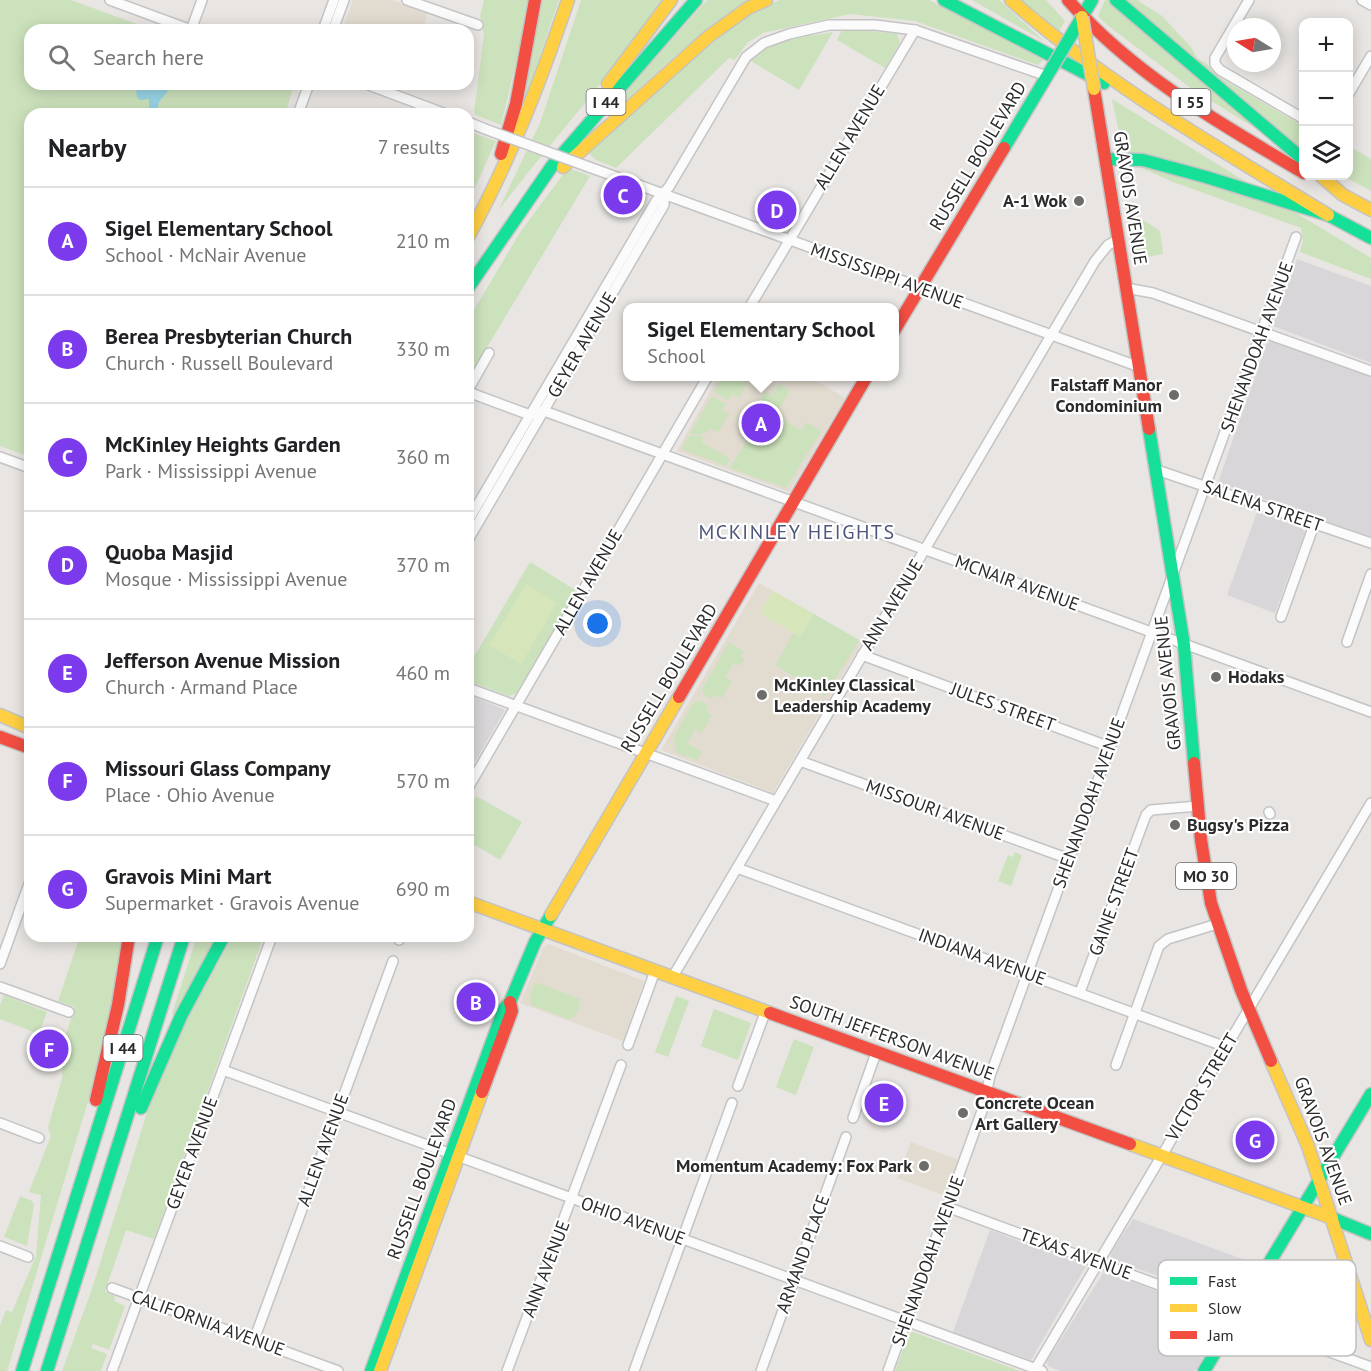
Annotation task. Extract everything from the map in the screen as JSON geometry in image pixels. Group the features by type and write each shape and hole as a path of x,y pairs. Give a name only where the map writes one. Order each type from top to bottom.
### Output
{"main road":[{"path":"476,223 516,104 535,0"},
{"path":"474,226 510,161 527,121 568,0"},
{"path":"474,276 523,187 617,73 670,0"},
{"name":"I 44","path":"474,278 522,207 577,136 696,0"},
{"path":"522,207 613,119 700,43 727,21 766,0"},
{"path":"944,0 1171,119"},
{"name":"I 55","path":"1011,0 1060,43 1171,119 1328,215 1371,238"},
{"path":"1058,0 1085,9"},
{"name":"I 55","path":"1068,0 1085,9 1147,73 1299,170"},
{"path":"1116,0 1299,156"},
{"name":"RUSSELL BOULEVARD","path":"899,323 1085,9"},
{"name":"GRAVOIS AVENUE","path":"1085,9 1094,89 1137,366 1184,645 1204,863 1217,924 1249,1008 1294,1109 1345,1260"},
{"path":"1106,159 1155,162 1328,215"},
{"path":"1316,180 1371,210"},
{"path":"1326,180 1343,195"},
{"name":"RUSSELL BOULEVARD","path":"380,1371 504,1009 510,1002 542,929 864,381"},
{"path":"0,716 24,726"},
{"path":"0,737 24,746"},
{"name":"SOUTH JEFFERSON AVENUE","path":"474,904 1371,1234"},
{"path":"88,1160 92,1119 118,1005 128,942"},
{"name":"I 44","path":"22,1371 156,942"},
{"name":"I 44","path":"47,1371 182,942"},
{"path":"121,1139 136,1118 181,1016 221,942"},
{"path":"1270,1260 1371,1094"},
{"name":"RUSSELL BOULEVARD","path":"371,1371 455,1154"},
{"name":"GRAVOIS AVENUE","path":"1356,1293 1371,1340"},
{"path":"1204,1371 1213,1356"}],"street":[{"path":"110,0 175,24"},
{"path":"193,24 202,0"},
{"path":"325,24 334,0"},
{"path":"335,24 344,0"},
{"path":"407,0 478,25"},
{"path":"1249,0 1215,58 1215,64 1220,70 1299,116"},
{"path":"1362,0 1371,5"},
{"name":"GEYER AVENUE","path":"474,527 530,415 656,201 664,195 746,57 764,43 829,25 875,25 915,30"},
{"path":"915,30 1050,71"},
{"name":"ALLEN AVENUE","path":"752,303 915,30"},
{"path":"1353,87 1371,57"},
{"path":"300,108 307,90"},
{"path":"382,90 430,108"},
{"name":"MISSISSIPPI AVENUE","path":"474,124 1137,366"},
{"name":"GEYER AVENUE","path":"474,513 491,492 544,411 664,205 664,195"},
{"name":"SHENANDOAH AVENUE","path":"888,1371 982,1113 986,1091 1150,633 1206,487 1296,237"},
{"name":"ANN AVENUE","path":"672,978 1099,255 1108,245 1119,239"},
{"path":"1126,288 1147,291 1371,371"},
{"path":"474,380 489,353"},
{"name":"ALLEN AVENUE","path":"474,778 705,381"},
{"path":"474,393 530,415 544,411"},
{"name":"MCNAIR AVENUE","path":"544,411 1371,712"},
{"path":"0,457 24,466"},
{"name":"SALENA STREET","path":"1154,469 1371,543"},
{"path":"1281,617 1314,525"},
{"path":"1347,642 1371,574"},
{"name":"JULES STREET","path":"862,655 1110,747"},
{"path":"474,690 776,801"},
{"name":"MISSOURI AVENUE","path":"800,761 1069,859"},
{"name":"VICTOR STREET","path":"1037,1370 1098,1262 1371,803"},
{"name":"GAINE STREET","path":"1080,992 1148,812 1198,806"},
{"name":"INDIANA AVENUE","path":"737,868 1226,1047"},
{"path":"0,964 24,898"},
{"path":"1116,1065 1159,946 1168,939 1217,924"},
{"name":"GEYER AVENUE","path":"112,1371 271,942"},
{"name":"ALLEN AVENUE","path":"254,1340 393,961"},
{"path":"628,1045 656,971"},
{"path":"0,987 69,1012"},
{"path":"738,1086 765,1012"},
{"path":"853,1118 876,1053"},
{"name":"ANN AVENUE","path":"507,1371 621,1065"},
{"name":"OHIO AVENUE","path":"223,1070 1037,1370"},
{"path":"634,1371 732,1103"},
{"path":"0,1123 39,1138"},
{"name":"ARMAND PLACE","path":"760,1371 846,1137"},
{"name":"TEXAS AVENUE","path":"947,1207 1158,1285"},
{"path":"0,1246 28,1257"},
{"name":"CALIFORNIA AVENUE","path":"112,1288 338,1371"},
{"name":"TEXAS AVENUE","path":"1341,1356 1371,1367"}],"shaded area":[{"path":"353,0 392,0 428,13 424,24 344,24"},
{"path":"1297,259 1371,286 1371,363 1273,326"},
{"path":"1271,341 1371,377 1371,538 1218,482 1267,343"},
{"path":"716,381 817,381 845,398 789,492 677,451"},
{"path":"1257,512 1300,527 1305,532 1275,613 1227,595"},
{"name":"McKinley Classical Leadership Academy","path":"759,583 862,642 773,793 661,750"},
{"path":"474,697 505,710 474,764"},
{"path":"548,944 644,981 623,1041 520,1003 543,948"},
{"path":"911,1142 958,1160 945,1196 897,1178"},
{"path":"1133,1219 1245,1260 1158,1260 1158,1276 1111,1259 1111,1253"},
{"path":"990,1230 1086,1266 1031,1360 953,1332"},
{"path":"1104,1272 1158,1292 1158,1356 1204,1356 1195,1371 1060,1371 1048,1366 1047,1361"}],"green space":[{"path":"0,0 71,0 137,24 24,24 24,90 292,90 287,108 24,108 24,455 0,446"},
{"path":"484,0 531,0 501,125 476,115 474,112 484,35 480,16"},
{"path":"538,0 559,0 522,108"},
{"path":"581,0 665,0 625,54 498,211 540,123"},
{"path":"707,0 749,0 694,39 610,115 608,112"},
{"path":"780,0 929,0 1043,60 1038,65 915,21 850,14 763,33 747,43 735,60 729,58 616,168 596,160 586,150 665,80 756,10"},
{"path":"972,0 999,0 1044,41"},
{"path":"1022,0 1046,0 1065,21 1059,31"},
{"path":"1105,0 1111,0 1271,138 1192,89 1107,25 1098,16"},
{"path":"1122,0 1137,0 1162,16 1191,47 1197,58 1207,64 1219,77 1299,124 1299,149"},
{"path":"842,30 897,34 900,43 885,68 837,40"},
{"path":"833,32 799,90 751,61 767,47 778,43"},
{"path":"1112,99 1256,188 1123,151"},
{"path":"474,133 496,141 474,190"},
{"path":"1353,148 1371,159 1371,191 1350,180 1353,180"},
{"path":"1143,164 1296,213 1371,258 1371,279 1300,252 1303,240 1301,228 1173,182 1137,166"},
{"path":"568,168 590,176 474,369 474,310 521,231"},
{"path":"1132,213 1160,231 1163,254 1136,259 1129,215"},
{"path":"721,381 748,381 739,398 732,394 728,400 714,392"},
{"path":"779,384 790,391 775,415 801,430 807,422 821,431 786,488 730,468 766,407 759,402 765,392 772,396"},
{"path":"712,396 726,404 722,410 729,414 718,432 710,428 707,433 689,435"},
{"path":"703,435 702,442 730,459 726,466 681,449 688,437"},
{"path":"530,562 577,591 517,693 509,696 474,683 474,657"},
{"path":"526,584 557,603 521,664 489,645"},
{"path":"773,591 814,614 800,637 760,613"},
{"path":"814,614 859,640 825,696 776,665 793,633 800,637"},
{"path":"729,642 744,652 741,656 744,659 740,666 734,663 725,677 732,681 722,698 713,695 711,699 704,695 702,689"},
{"path":"700,701 707,705 707,713 712,715 702,733 695,729 687,743 702,752 697,760 677,753 673,738 694,702"},
{"path":"476,796 522,822 500,860 475,845 474,847 474,800"},
{"path":"1015,852 1022,855 1011,886 998,881 1008,855 1013,857"},
{"path":"78,942 124,942 101,1058 7,1371 0,1371 0,1325 6,1310 12,1312 36,1256 41,1195 29,1192 51,1136 48,1127 62,1079 64,1040 75,1007 58,1001"},
{"path":"195,942 215,942 176,1016 172,1014"},
{"path":"230,942 262,942 154,1239 126,1230 105,1291 115,1296 114,1301 125,1306 109,1350 93,1344 91,1348 107,1354 101,1371 62,1371 92,1289 154,1090 179,1035"},
{"path":"535,982 580,999 578,1005 580,1006 574,1017 568,1019 531,1005 530,996"},
{"path":"4,995 47,1012 39,1034 0,1019 0,1005"},
{"path":"676,996 689,1001 668,1057 655,1052"},
{"path":"714,1009 751,1023 738,1060 701,1046"},
{"path":"794,1039 814,1047 796,1095 776,1087"},
{"path":"20,1196 32,1201 34,1205 27,1246 4,1237"},
{"path":"913,1332 1020,1371 895,1371 909,1334"}],"water":[{"path":"136,91 168,91 159,102 158,108 149,108 149,99 140,100"}],"traffic: fast":[{"path":"474,279 552,166 696,0"},
{"path":"944,0 1104,83"},
{"path":"1082,17 1092,0"},
{"path":"1116,0 1299,156"},
{"path":"1053,66 1082,17"},
{"path":"1004,148 1053,66"},
{"path":"1106,159 1143,160 1206,177 1328,215 1371,238"},
{"path":"1149,429 1184,645 1194,763"},
{"path":"371,1371 504,1009 510,1002 535,942 551,915"},
{"path":"22,1371 156,942"},
{"path":"47,1371 182,942"},
{"path":"141,1108 181,1016 221,942"},
{"path":"1271,1260 1371,1094"},
{"path":"1332,1218 1371,1234"},
{"path":"1204,1371 1213,1356"}],"traffic: slow":[{"path":"474,225 523,121 568,0"},
{"path":"608,84 671,0"},
{"path":"563,167 708,37 748,8 766,0"},
{"path":"1011,0 1048,31 1125,88 1328,215"},
{"path":"1082,17 1094,89"},
{"path":"1326,180 1343,195 1371,210"},
{"path":"551,915 679,697"},
{"path":"0,715 24,725"},
{"path":"474,904 770,1013"},
{"path":"1271,1061 1308,1146 1345,1260"},
{"path":"380,1371 482,1092"},
{"path":"1130,1144 1332,1218"},
{"path":"1356,1294 1371,1340"}],"traffic: jam":[{"path":"501,154 516,104 535,0"},
{"path":"1068,0 1094,27 1149,75 1209,116 1299,170"},
{"path":"1094,89 1149,429"},
{"path":"899,323 1004,148"},
{"path":"679,697 864,381"},
{"path":"0,737 24,746"},
{"path":"1194,763 1201,840 1211,903 1241,990 1271,1061"},
{"path":"96,1100 118,1005 128,942"},
{"path":"482,1092 512,1011 510,1002"},
{"path":"770,1013 1130,1144"}],"place":[{"name":"McKinley Heights Garden","path":"623,195"},
{"name":"A-1 Wok","path":"1079,201"},
{"name":"Quoba Masjid","path":"777,210"},
{"name":"Falstaff Manor Condominium","path":"1174,395"},
{"name":"Sigel Elementary School","path":"761,423"},
{"name":"Hodaks","path":"1216,677"},
{"name":"McKinley Classical Leadership Academy","path":"762,695"},
{"name":"Bugsy's Pizza","path":"1175,825"},
{"name":"Berea Presbyterian Church","path":"476,1002"},
{"name":"Missouri Glass Company","path":"49,1049"},
{"name":"Jefferson Avenue Mission","path":"884,1103"},
{"name":"Concrete Ocean Art Gallery","path":"963,1113"},
{"name":"Gravois Mini Mart","path":"1255,1140"},
{"name":"Momentum Academy: Fox Park","path":"924,1166"}],"district":[{"name":"MCKINLEY HEIGHTS","path":"797,532"}]}
